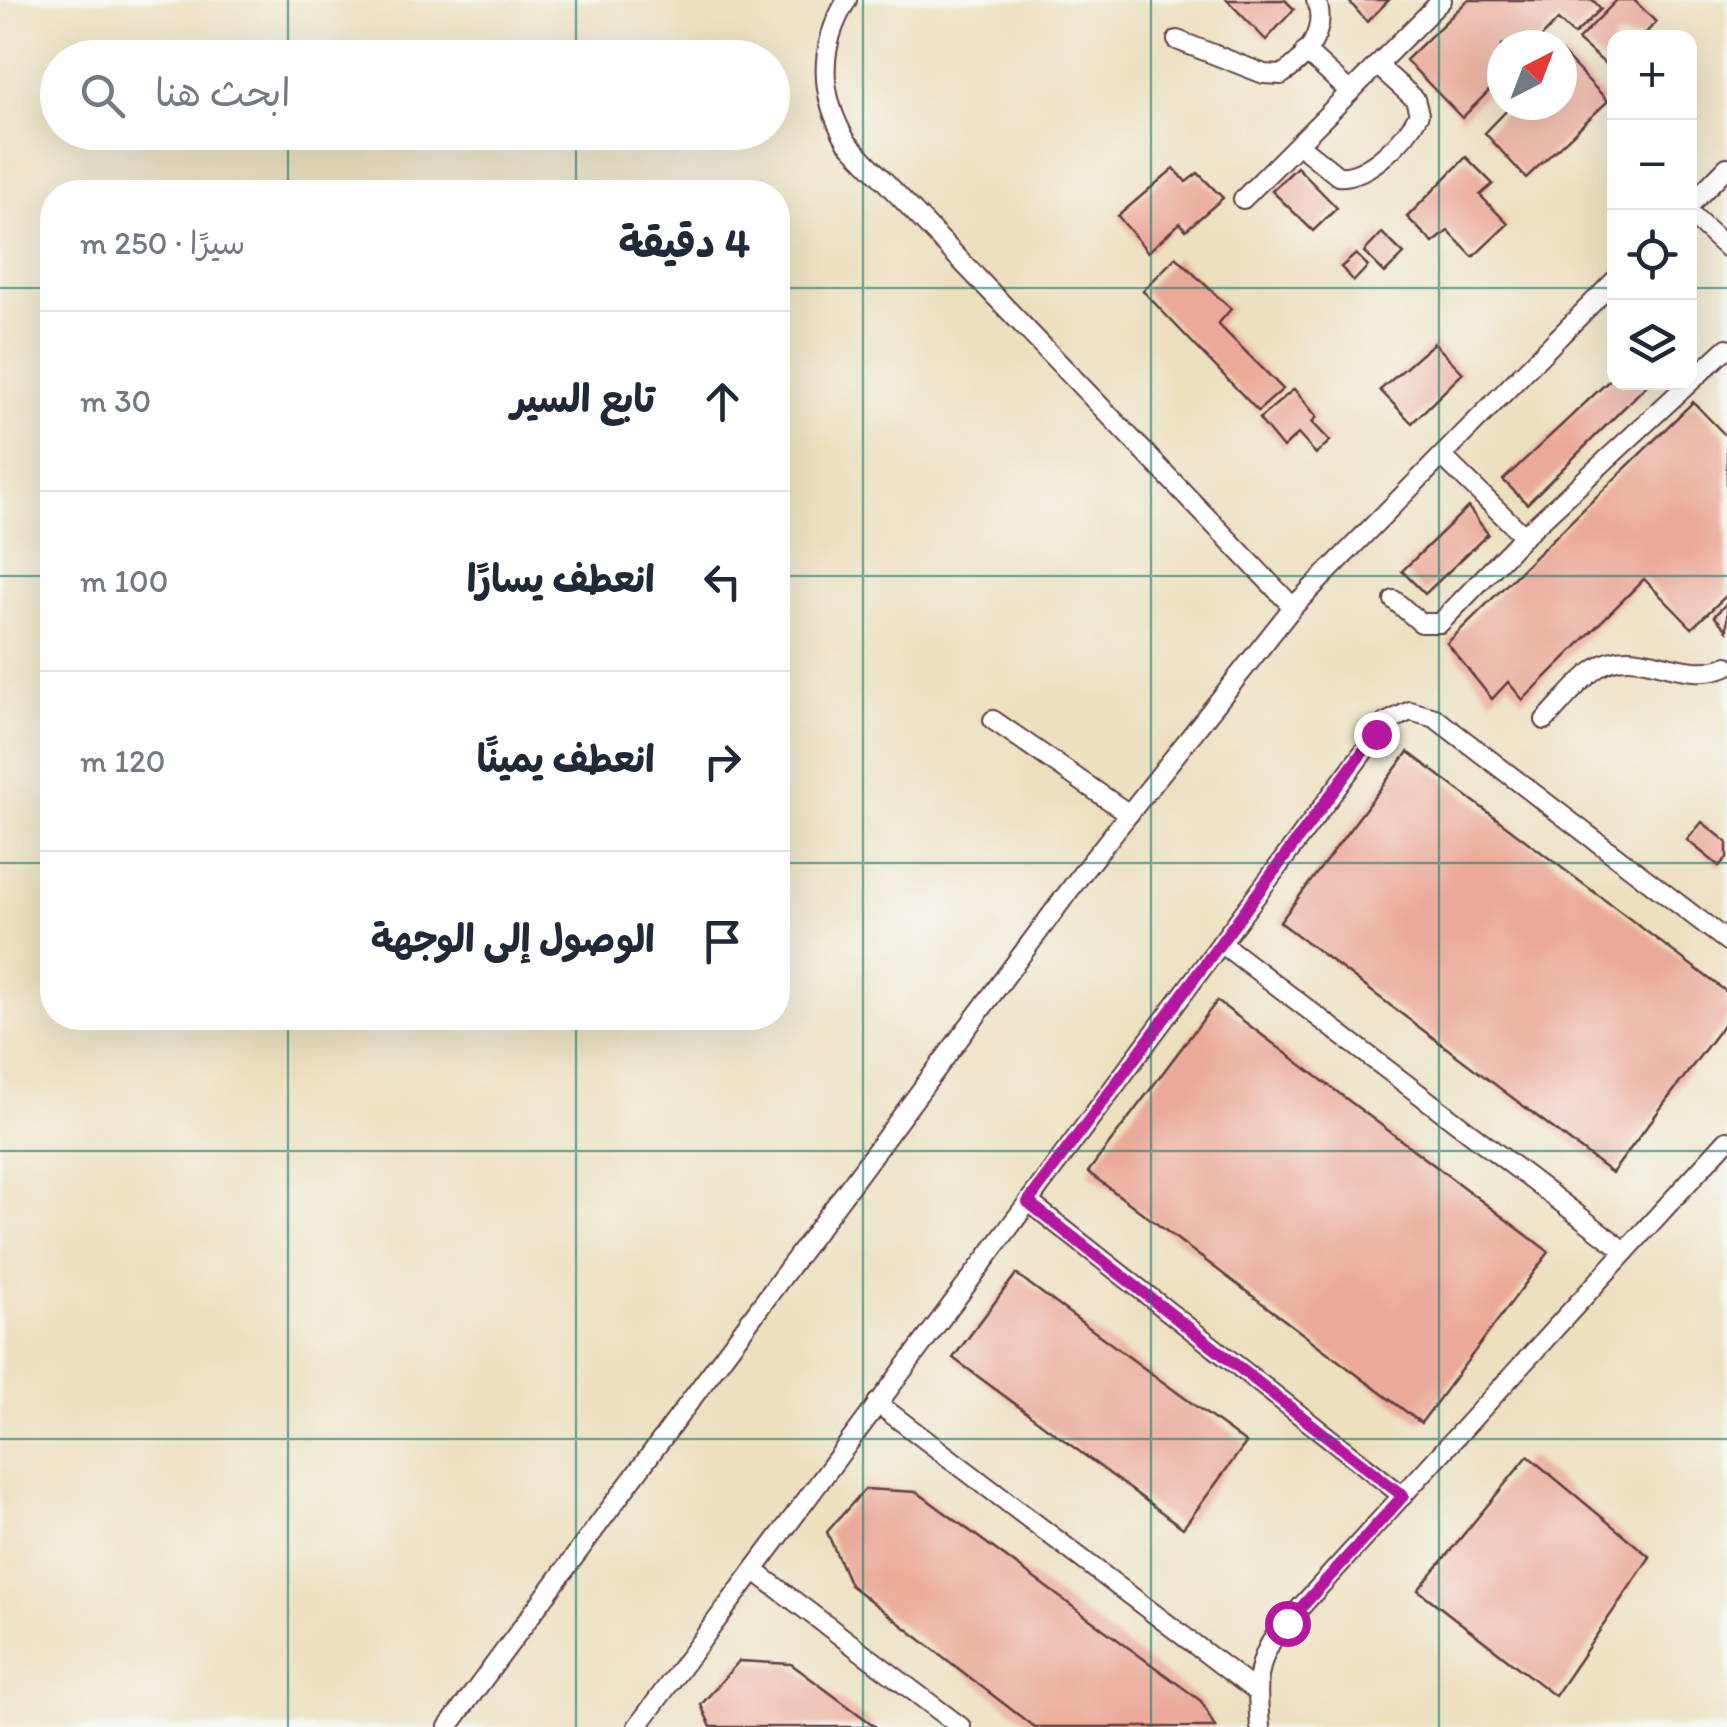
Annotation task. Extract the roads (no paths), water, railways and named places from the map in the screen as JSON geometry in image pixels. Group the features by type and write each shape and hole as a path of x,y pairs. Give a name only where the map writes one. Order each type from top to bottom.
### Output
{"lane":[{"path":"847,0 830,33 824,70 830,108 847,142 1293,607"},
{"path":"1177,40 1272,77 1289,70 1322,26 1316,0"},
{"path":"1243,199 1442,0"},
{"path":"1305,51 1350,92"},
{"path":"1298,144 1338,176 1360,174 1371,166 1419,114 1414,100 1377,65"},
{"path":"1697,198 1727,167"},
{"path":"1697,220 1727,248"},
{"path":"448,1727 1129,814 1293,607 1607,288"},
{"path":"1394,600 1421,623 1440,623 1524,536 1727,348"},
{"path":"1442,456 1524,536"},
{"path":"1545,720 1588,676 1608,662 1638,659 1696,674 1727,666"},
{"path":"645,1724 877,1404 1385,722 1410,712 1435,718 1727,940"},
{"path":"994,720 1129,814"},
{"path":"1221,942 1626,1251"},
{"path":"1260,1727 1259,1665 1270,1642 1727,1140"},
{"path":"1028,1202 1403,1496"},
{"path":"877,1404 1257,1692"},
{"path":"756,1572 961,1727"}]}
